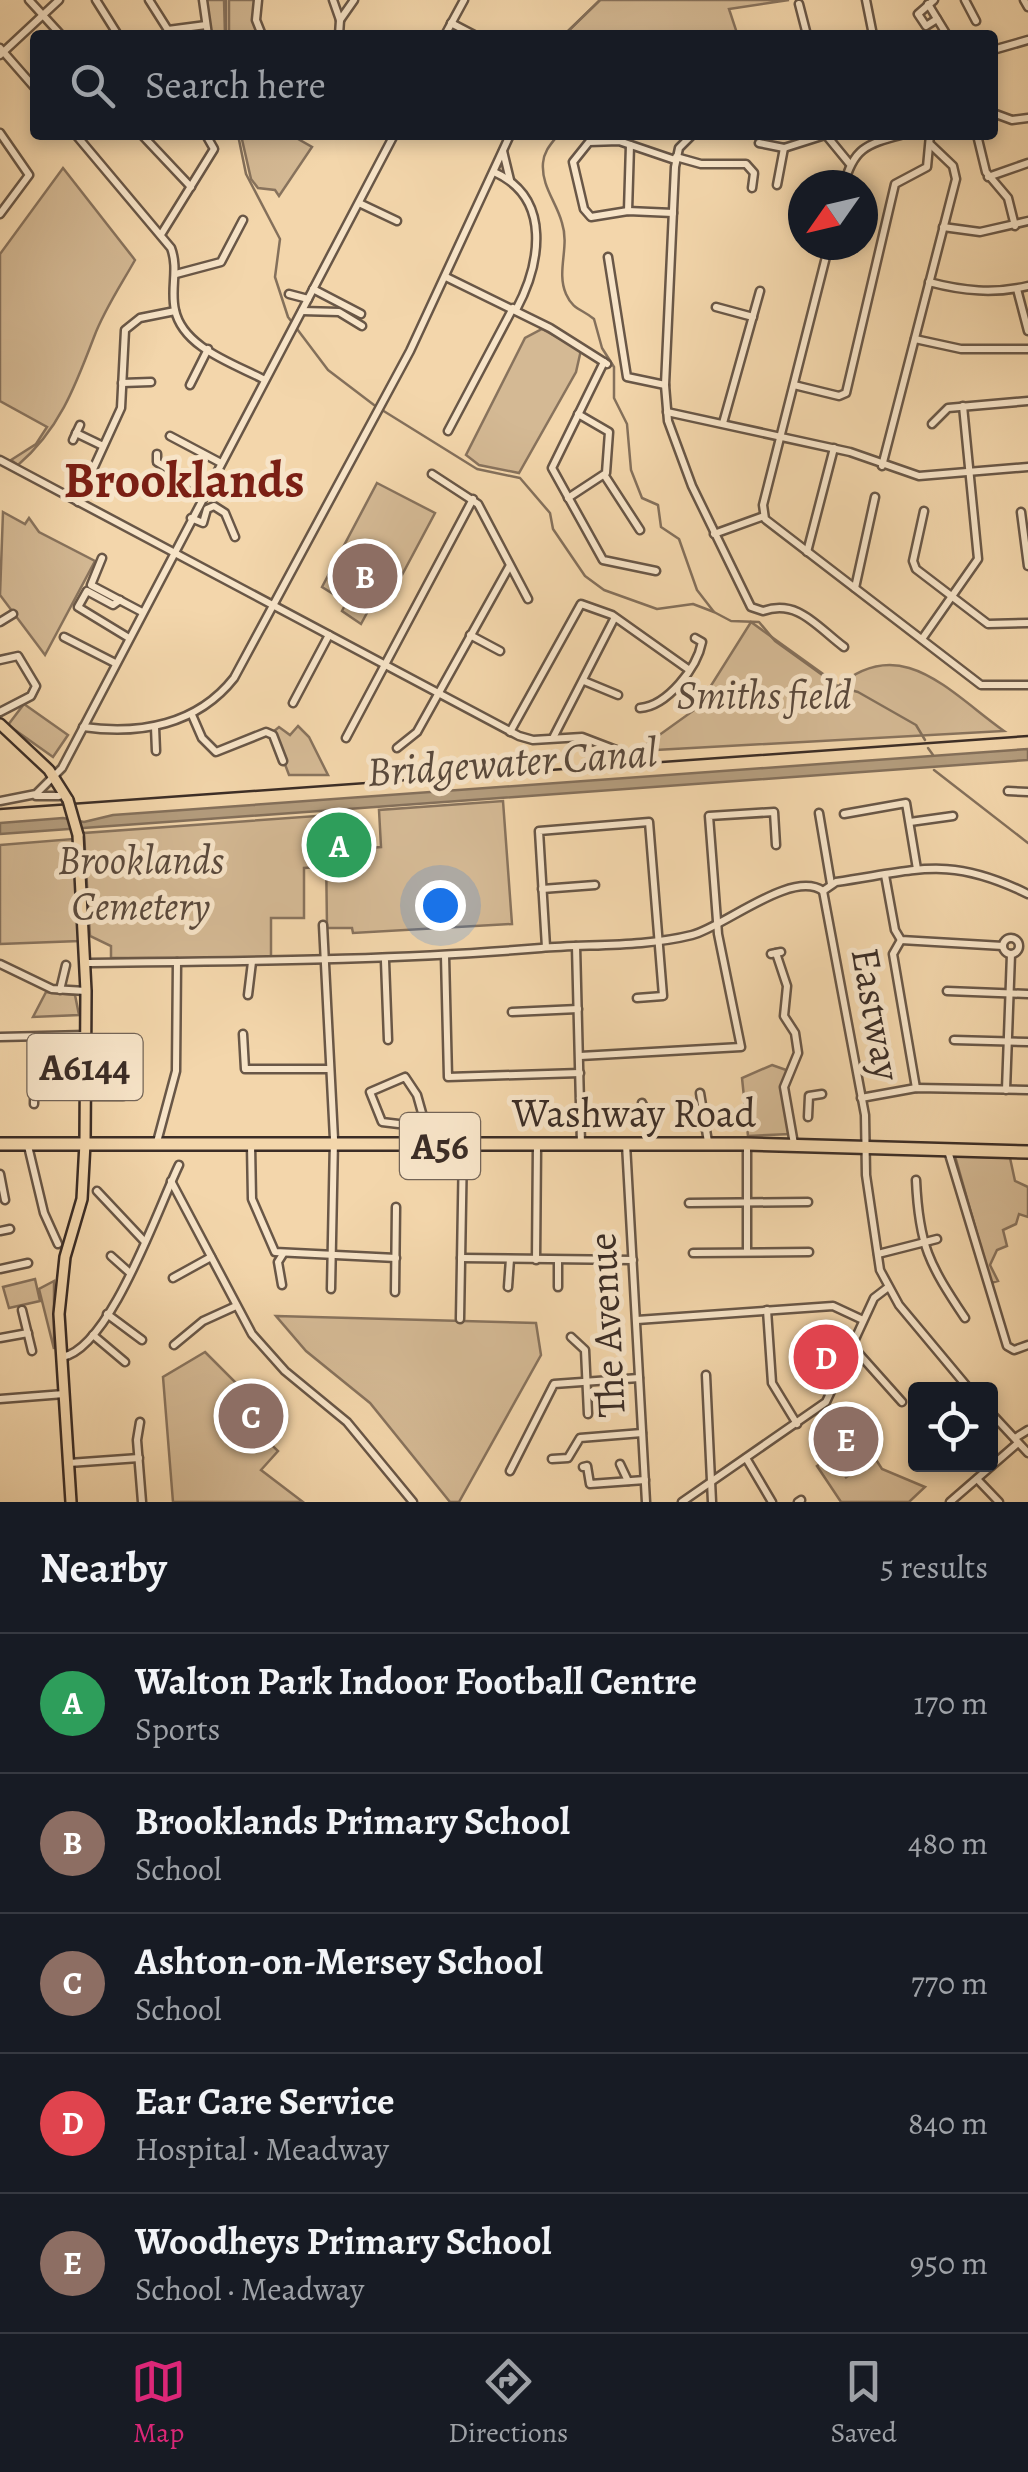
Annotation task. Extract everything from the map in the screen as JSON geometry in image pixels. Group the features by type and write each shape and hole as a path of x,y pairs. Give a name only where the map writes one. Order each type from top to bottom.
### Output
{"highway":[{"name":"Washway Road","path":"0,1144 650,1143 1028,1152"}],"main road":[{"name":"A6144","path":"0,724 55,778 78,834 86,963 86,1144 82,1199 60,1290 71,1502"}],"street":[{"path":"29,0 57,30"},
{"path":"30,83 1,52 60,0"},
{"path":"96,0 115,30"},
{"path":"148,0 168,30 206,25"},
{"path":"204,0 207,30"},
{"path":"258,0 256,20 260,30"},
{"path":"333,0 340,20 339,30"},
{"path":"340,20 354,0"},
{"path":"448,30 464,0"},
{"path":"866,0 872,30"},
{"path":"966,0 976,20"},
{"path":"1024,0 1028,7"},
{"path":"938,19 926,26 918,15 931,2 944,30"},
{"path":"799,4 806,30"},
{"path":"451,23 464,30"},
{"path":"998,49 1028,40"},
{"path":"998,115 1012,120 1028,118"},
{"path":"0,133 30,175 0,214"},
{"path":"80,140 162,234 174,256 175,310 190,336 265,380"},
{"path":"147,140 192,188"},
{"path":"162,234 215,147 210,140"},
{"path":"30,797 55,778 391,140"},
{"path":"83,727 155,727 192,715 234,678 378,412 446,277 508,140"},
{"path":"673,213 628,211 588,215 573,162 589,142 612,140 701,164 746,164 754,173 752,188"},
{"path":"689,140 676,159 673,213 665,386 674,444 714,534 755,610 778,605 792,608 844,647"},
{"path":"759,143 784,148 810,140"},
{"path":"830,140 849,163"},
{"path":"847,170 866,144 882,140"},
{"path":"794,386 839,396 846,393 895,184 925,170 930,140"},
{"path":"978,140 988,177 1008,198 1015,226"},
{"path":"628,211 630,145"},
{"path":"882,466 956,174 931,145"},
{"path":"776,185 784,148"},
{"path":"448,431 534,275 538,241 530,211 510,182 503,151"},
{"path":"988,177 1028,163"},
{"path":"494,172 510,182"},
{"path":"359,203 397,221"},
{"path":"176,274 222,262 243,220"},
{"path":"943,227 980,232 1028,221"},
{"path":"608,257 626,375 637,382 665,386"},
{"path":"764,516 825,260"},
{"path":"446,277 515,309 606,364 552,464 602,560 656,572"},
{"path":"929,282 962,290 1028,286"},
{"path":"1017,288 1028,331"},
{"path":"313,289 361,314"},
{"path":"723,423 760,290"},
{"path":"288,294 308,299"},
{"path":"716,306 753,317"},
{"path":"78,502 121,408 124,330 140,318 175,310"},
{"path":"300,314 339,312 362,326"},
{"path":"915,339 960,349 1028,349"},
{"path":"190,385 208,349"},
{"path":"122,384 151,382"},
{"path":"932,424 942,410 1028,401"},
{"path":"922,639 978,558 963,406"},
{"path":"667,412 834,448 925,477 1028,467"},
{"path":"578,414 610,433 605,476 640,530"},
{"path":"76,433 103,446"},
{"path":"170,436 221,463"},
{"path":"807,552 834,448"},
{"path":"157,454 158,462 205,492"},
{"path":"2,463 510,732 530,740 582,737 611,749"},
{"path":"432,474 474,499 528,598"},
{"path":"568,498 605,476"},
{"path":"855,588 875,497"},
{"path":"346,738 474,499"},
{"path":"192,518 203,522 207,509 214,506 225,512 235,537"},
{"path":"924,511 913,564 990,624 1028,623"},
{"path":"1021,512 1028,566"},
{"path":"714,534 764,516"},
{"path":"764,516 983,686 1028,685"},
{"path":"102,558 91,585 142,612"},
{"path":"398,748 415,734 509,567"},
{"path":"120,600 113,605 86,591 78,607 128,638"},
{"path":"510,732 578,606 586,604 614,619 688,669"},
{"path":"0,622 12,614"},
{"path":"554,736 614,619"},
{"path":"293,702 329,635"},
{"path":"470,635 500,651"},
{"path":"64,638 115,663"},
{"path":"642,711 672,691 688,669 701,640"},
{"path":"0,660 18,656 36,686 31,696 0,712"},
{"path":"584,681 616,691"},
{"path":"192,715 202,738 218,753 275,731 283,761"},
{"path":"155,727 156,751"},
{"path":"1008,790 1028,792"},
{"path":"0,801 64,798"},
{"path":"844,814 906,803 917,868"},
{"path":"580,1056 741,1047 718,926 709,816 774,812 776,845"},
{"path":"819,814 831,884"},
{"path":"910,822 953,816"},
{"path":"546,948 539,831 647,821 664,996 637,998"},
{"path":"86,963 384,960 660,939 718,926 770,895 814,886 823,892 831,884 917,868 974,870 1028,894"},
{"path":"885,875 895,930 901,940"},
{"path":"542,889 595,885"},
{"name":"Eastway","path":"823,892 862,1098 864,1147 878,1254 887,1288"},
{"path":"323,925 334,1144 331,1289"},
{"path":"1003,946 1013,938 1024,947 1011,954"},
{"path":"901,940 1003,946 1011,954 1006,1090"},
{"path":"901,940 894,954 916,1088"},
{"path":"576,946 582,1145"},
{"path":"776,953 787,986 784,1016 794,1034 798,1054 784,1087 794,1145"},
{"path":"445,956 448,1077 580,1073"},
{"path":"384,960 388,1040"},
{"path":"156,1144 176,1071 177,962"},
{"path":"248,995 252,962"},
{"path":"0,964 60,990 86,990"},
{"path":"60,990 66,964"},
{"path":"947,991 1028,994"},
{"path":"512,1012 578,1009"},
{"path":"0,1037 86,1034"},
{"path":"243,1034 244,1069 330,1069"},
{"path":"954,1040 1028,1042"},
{"path":"34,1054 34,1104"},
{"path":"792,1070 803,1073"},
{"path":"405,1077 417,1095 424,1120 407,1125 382,1122 370,1092 405,1077"},
{"path":"34,1080 85,1079"},
{"path":"862,1098 916,1088 1028,1090"},
{"path":"700,1093 710,1117 708,1144"},
{"path":"790,1117 810,1117 810,1096 822,1094"},
{"path":"85,1096 123,1096"},
{"path":"642,1102 649,1118 650,1143"},
{"path":"407,1125 407,1146"},
{"path":"28,1144 44,1212 58,1244"},
{"path":"252,1144 254,1208 273,1247 283,1254 396,1258"},
{"name":"The Avenue","path":"626,1144 646,1502"},
{"path":"747,1144 747,1252"},
{"path":"460,1320 462,1146"},
{"path":"536,1260 537,1146"},
{"path":"948,1150 1005,1340 1011,1350 1028,1344"},
{"path":"62,1357 73,1354 93,1335 107,1314 179,1165"},
{"path":"0,1174 5,1200"},
{"path":"916,1180 924,1243 933,1272 965,1318"},
{"path":"171,1182 236,1306 274,1360 346,1422 413,1502"},
{"path":"97,1191 145,1242"},
{"path":"689,1203 808,1202"},
{"path":"395,1292 396,1207"},
{"path":"0,1231 10,1230"},
{"path":"878,1254 937,1240"},
{"path":"693,1253 810,1252"},
{"path":"282,1285 278,1262 283,1254"},
{"path":"111,1256 130,1273"},
{"path":"172,1278 210,1257"},
{"path":"461,1258 633,1260"},
{"path":"508,1287 510,1259"},
{"path":"558,1260 558,1287"},
{"path":"0,1269 28,1263"},
{"path":"682,1502 826,1402 877,1294 887,1288 963,1382"},
{"path":"174,1342 236,1306"},
{"path":"637,1320 833,1306 864,1320"},
{"path":"22,1310 32,1350"},
{"path":"766,1310 772,1383 798,1424"},
{"path":"107,1314 142,1340"},
{"path":"0,1338 28,1333"},
{"path":"93,1335 126,1362"},
{"path":"571,1337 585,1350 588,1414"},
{"path":"852,1346 902,1402"},
{"path":"706,1375 712,1502"},
{"path":"509,1472 551,1387 639,1378"},
{"path":"0,1398 64,1394"},
{"path":"998,1421 1028,1453"},
{"path":"140,1422 142,1502"},
{"path":"950,1502 1028,1430"},
{"path":"552,1459 568,1458 580,1438 642,1433"},
{"path":"68,1463 139,1458"},
{"path":"746,1458 772,1502"},
{"path":"620,1464 628,1481"},
{"path":"583,1466 587,1466 590,1484 646,1480"},
{"path":"977,1479 998,1502"}],"green space":[{"path":"206,0 224,0 225,30 209,30"},
{"path":"229,0 255,0 253,19 257,30 229,30"},
{"path":"600,0 789,0 729,9 736,30 569,30"},
{"path":"242,140 300,140 312,147 279,196 275,190 258,188 251,179"},
{"path":"63,168 135,260 103,317 64,407 44,437 18,465 11,460 36,444 47,427 0,401 0,254"},
{"path":"542,329 581,350 576,372 519,473 479,465 466,455 525,338"},
{"path":"377,483 435,513 395,588 391,593 382,585 361,624 342,611 358,580 342,572 338,597 322,587"},
{"path":"3,512 25,524 29,518 39,532 95,561 45,655 0,595"},
{"name":"Smiths field","path":"751,622 823,674 835,689 859,673 881,665 902,666 943,685 1004,731 637,751 697,708"},
{"path":"24,704 68,735 53,757 8,725"},
{"path":"298,726 309,737 328,775 289,775 273,732 279,727 290,735"},
{"path":"503,801 512,924 353,933 352,928 327,928 326,851 381,847 379,810"},
{"name":"Brooklands Cemetery","path":"316,816 318,867 304,868 304,918 271,918 271,958 111,958 111,946 90,936 84,833"},
{"name":"Brooklands Cemetery","path":"73,839 79,941 0,944 0,845"},
{"path":"46,992 75,995 79,1015 33,1017"},
{"path":"772,1065 789,1071 783,1081 790,1134 748,1136 742,1078"},
{"path":"955,1156 1010,1158 1015,1181 1028,1187 1028,1217 1019,1214 1016,1224 1003,1230 1007,1246 997,1250 990,1265 998,1281 991,1283"},
{"path":"35,1279 40,1301 9,1308 3,1287"},
{"path":"54,1281 54,1349 39,1289"},
{"path":"276,1316 536,1323 541,1355 459,1502 450,1502 370,1403 306,1351"},
{"path":"205,1352 258,1405 249,1423 278,1451 261,1470 303,1502 173,1502 163,1377"},
{"path":"860,1436 874,1456 845,1478 875,1458 882,1469 925,1487 909,1502 841,1502 817,1466"}],"shaded area":[{"path":"1028,749 1028,760 0,834 0,823 63,818 84,822 113,815"}],"waterway":[{"path":"226,0 226,30"},
{"path":"569,30 600,0"},
{"path":"239,140 246,174 280,239 275,277 288,317 328,370 374,405 477,469 520,478 550,513 553,529 585,576 604,590 657,609 693,604 714,612"},
{"path":"554,140 545,155 543,171 564,232 563,285 572,303 594,319 602,348 614,367 614,398 627,424 631,470 642,498 658,505 661,527 679,539 697,590 714,612 731,621 759,622 775,641 839,687 858,692 916,725 925,740"},
{"path":"928,748 933,755"},
{"path":"934,770 1028,843"}],"tram line":[{"path":"0,809 1028,736"}],"place":[{"name":"Brooklands Primary School","path":"365,576"},
{"name":"Walton Park Indoor Football Centre","path":"339,845"},
{"name":"Ear Care Service","path":"826,1357"},
{"name":"Ashton-on-Mersey School","path":"251,1416"},
{"name":"Woodheys Primary School","path":"846,1439"}],"district":[{"name":"Brooklands","path":"184,479"}],"water label":[{"name":"Bridgewater Canal","path":"512,761"}]}
